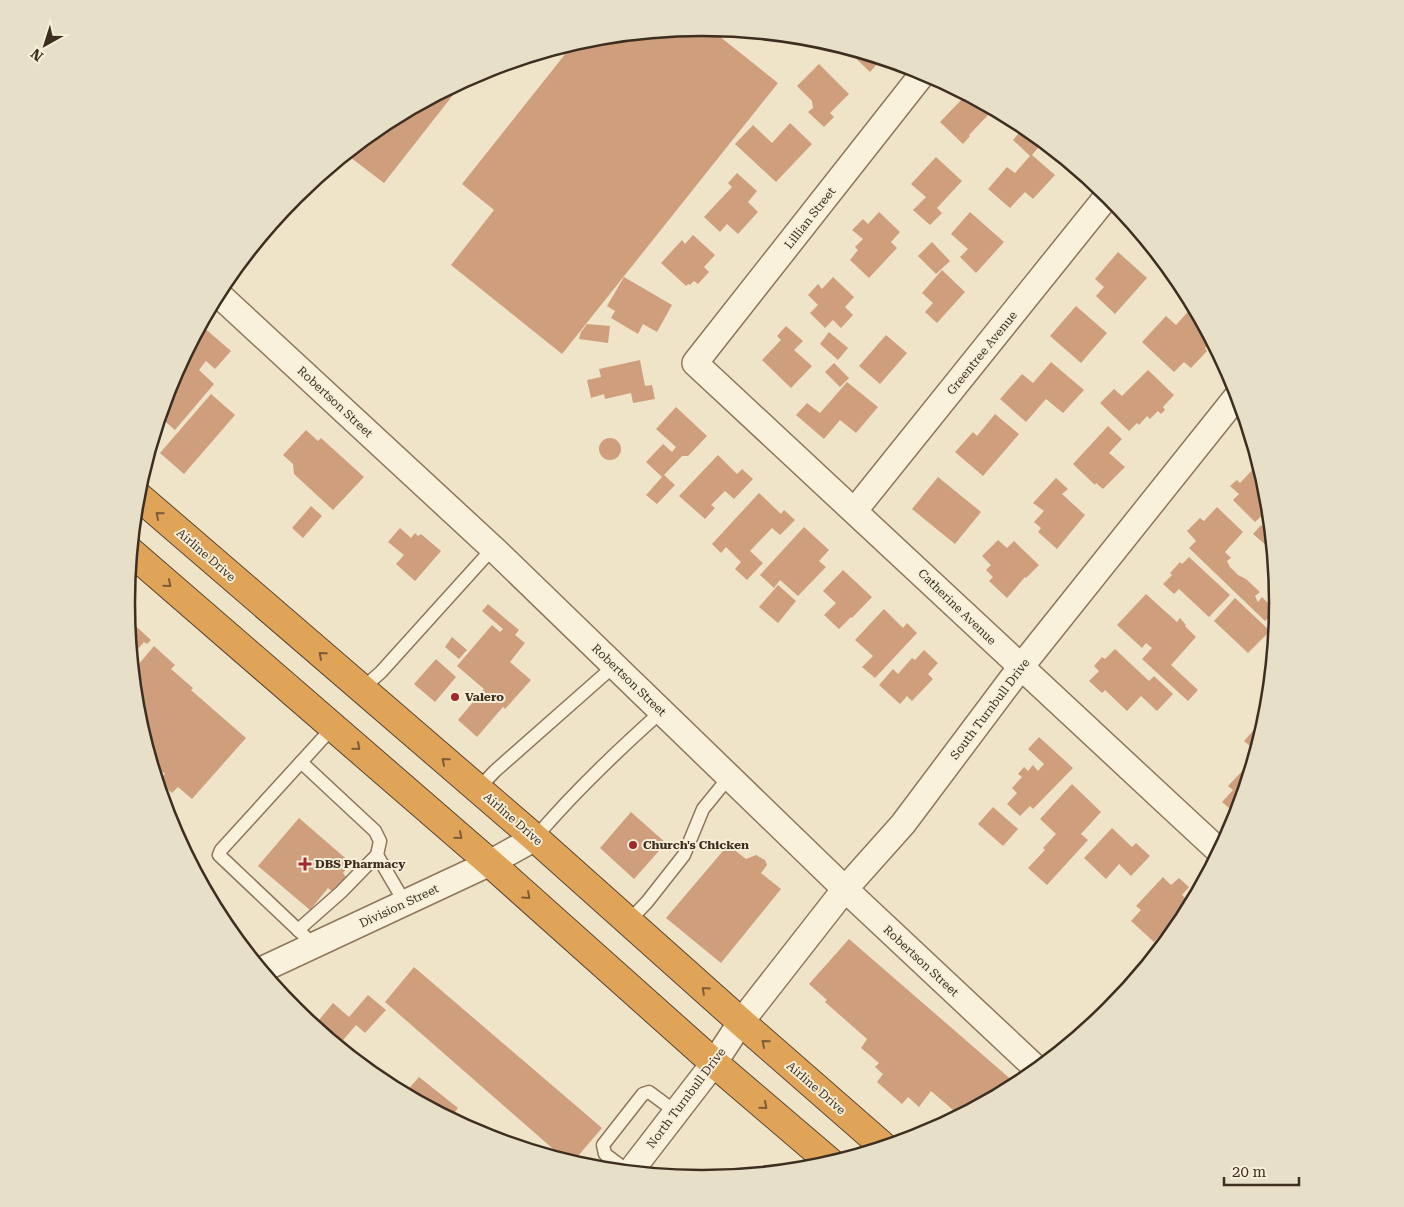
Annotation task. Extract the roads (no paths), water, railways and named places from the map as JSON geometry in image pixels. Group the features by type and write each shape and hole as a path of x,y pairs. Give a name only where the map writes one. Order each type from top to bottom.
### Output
{"highway":[{"name":"Airline Drive","path":"145,502 535,838 879,1142"},
{"path":"137,557 490,863 714,1063 824,1157"}],"street":[{"name":"Lillian Street","path":"695,363 919,79"},
{"name":"Greentree Avenue","path":"855,510 1103,202"},
{"name":"Robertson Street","path":"223,299 493,548 845,889 1032,1064"},
{"name":"Catherine Avenue","path":"695,363 855,510 1020,668 1214,847"},
{"name":"South Turnbull Drive","path":"741,1022 845,889 903,824 1020,668 1232,402"},
{"name":"Division Street","path":"266,966 306,937 405,903 490,863 535,838"},
{"name":"North Turnbull Drive","path":"633,1167 714,1063 741,1022"}],"lane":[{"path":"362,689 381,672 493,548"},
{"path":"478,789 614,666"},
{"path":"535,838 556,813 602,767 662,711"},
{"path":"301,762 375,831 380,841 377,855 341,892 306,937 219,855 221,850 301,762 334,727"},
{"path":"628,922 647,902 684,855 703,809 729,777"},
{"path":"377,855 405,903"},
{"path":"619,1165 605,1154 603,1145 643,1094 649,1092 676,1112"}],"place":[{"name":"Valero","path":"455,697"},
{"name":"Church's Chicken","path":"633,845"},
{"name":"DBS Pharmacy","path":"305,864"}]}
